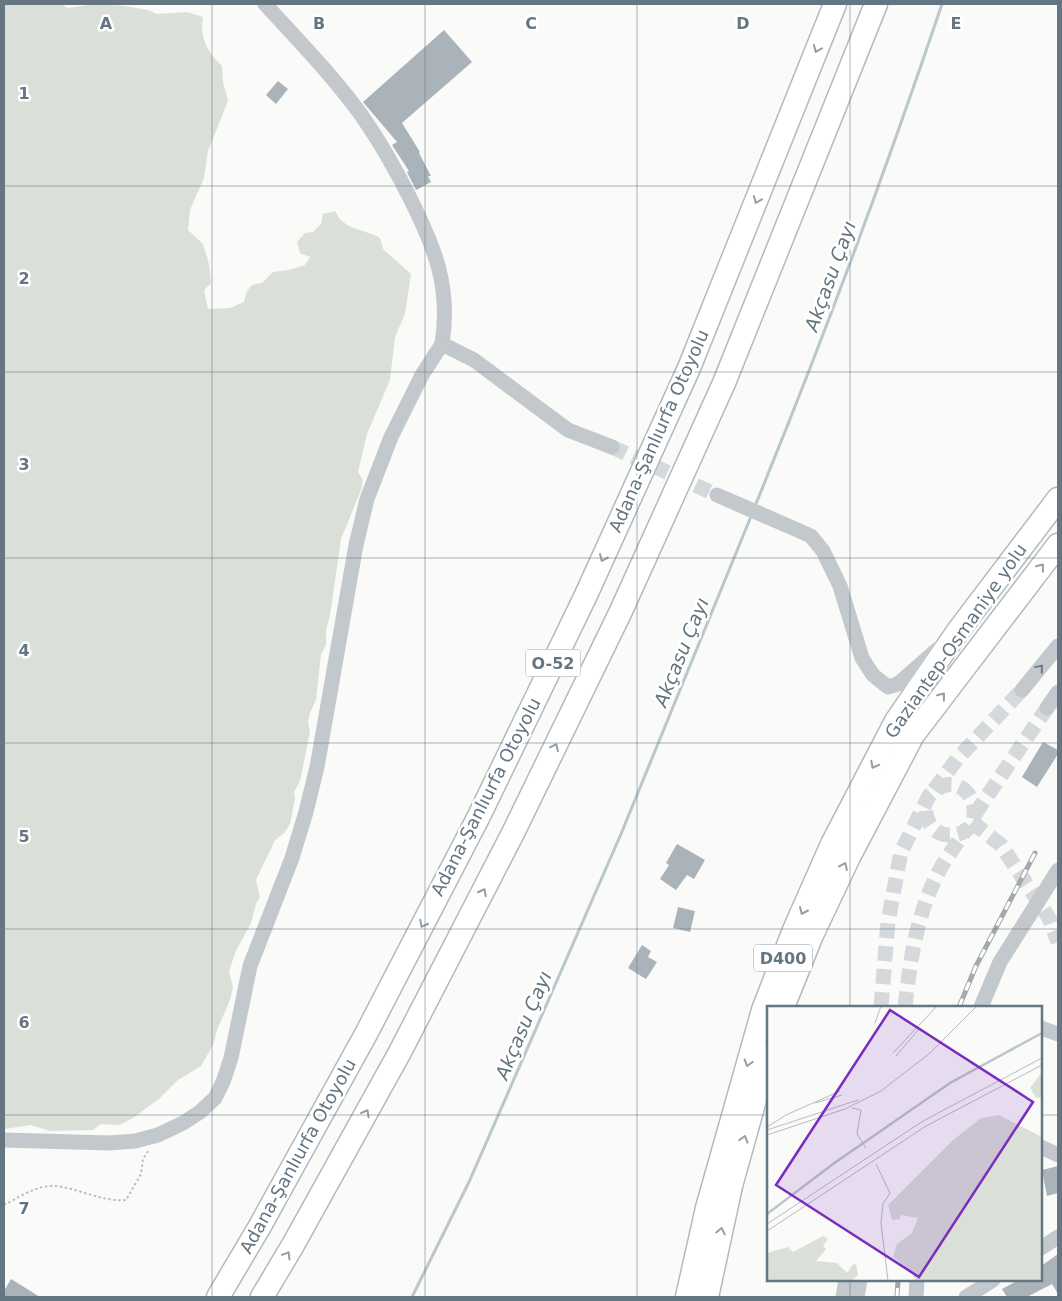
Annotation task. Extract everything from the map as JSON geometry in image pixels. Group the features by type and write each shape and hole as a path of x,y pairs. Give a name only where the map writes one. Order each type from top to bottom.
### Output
{"highway":[{"name":"Adana-Şanlıurfa Otoyolu","path":"218,1297 260,1226 366,1034 479,816 586,595 689,368 835,4"},
{"name":"O-52","path":"262,1297 293,1245 404,1043 513,833 621,611 724,383 876,4"},
{"name":"Gaziantep-Osmaniye yolu","path":"698,1290 707,1208 763,1010 802,912 832,844 896,721 958,631 1058,499"},
{"name":"Gaziantep-Osmaniye yolu","path":"783,1006 812,935 840,874 913,735 1058,546"},
{"name":"Gaziantep-Osmaniye yolu","path":"698,1290 731,1186 767,1057"}],"street":[{"path":"4,1140 135,1142 158,1135 183,1123 200,1112 214,1098 232,1058 250,966 292,858 309,803 356,545 367,499 391,437 422,375 442,344 445,304 439,267 425,227 406,190 362,117 335,82 265,4"},
{"path":"442,344 474,360 568,430 612,447"},
{"path":"716,495 811,536 822,551 840,586 862,658 873,675 888,687 898,684 958,631"},
{"path":"1022,690 1058,646"},
{"path":"1048,708 1058,692"},
{"path":"981,1006 1000,962 1058,870"},
{"path":"1042,1028 1058,1034"},
{"path":"1042,1147 1058,1155"},
{"path":"1042,1247 1058,1237"},
{"path":"843,1297 846,1281"},
{"path":"857,1297 860,1281"},
{"path":"916,1297 917,1281"},
{"path":"966,1297 991,1281"}],"path":[{"path":"4,1205 44,1186 62,1186 86,1194 118,1201 126,1200 141,1174 143,1159 158,1135"}],"shaded area":[{"path":"4,4 60,4 68,8 97,4 125,6 148,10 157,14 187,12 203,17 202,31 204,38 209,50 222,66 223,82 228,101 208,151 204,178 190,210 188,230 203,244 209,264 211,283 204,290 208,309 230,308 244,302 247,291 252,285 262,283 273,272 305,265 310,257 300,253 297,242 305,233 313,232 321,224 323,214 335,211 346,224 380,238 383,249 411,274 405,314 395,337 390,380 367,434 358,472 363,480 361,490 341,539 330,615 326,630 326,645 321,654 316,700 310,713 308,723 310,732 300,781 294,792 295,799 290,824 284,833 275,840 256,880 260,897 251,923 236,951 229,971 233,987 230,1000 217,1030 214,1043 201,1066 178,1080 160,1098 133,1118 119,1125 101,1124 93,1130 50,1131 31,1125 4,1129"}],"building":[{"path":"444,30 472,62 402,123 420,152 431,176 428,176 431,182 416,190 407,172 409,171 392,145 397,142 363,102"},
{"path":"278,81 288,89 276,104 266,95"},
{"path":"1043,742 1058,750 1058,754 1037,787 1022,777"},
{"path":"677,844 705,860 694,879 687,875 676,890 660,879 669,865 666,863"},
{"path":"678,907 695,911 690,932 673,928"},
{"path":"642,945 651,951 648,957 657,962 646,979 628,968"},
{"path":"1058,1166 1058,1193 1047,1196 1042,1170"},
{"path":"1058,1254 1058,1294 1052,1284 1027,1297 1007,1297 1002,1289 1017,1281 1042,1281 1042,1265"},
{"path":"11,1279 40,1297 4,1297 4,1291"}],"waterway":[{"name":"Akçasu Çayı","path":"755,506 853,256 942,4"},
{"name":"Akçasu Çayı","path":"412,1297 469,1182 621,834 752,514"}],"tunnel":[{"path":"612,447 717,495"},
{"path":"934,790 957,759 1022,690"},
{"path":"975,814 1047,708"},
{"path":"881,1006 888,922 901,852 929,796 943,786 955,785 965,790 972,800 974,811 972,822 965,831 951,835 939,833 928,821 926,804"},
{"path":"972,822 1001,845 1049,918 1058,942"},
{"path":"905,1006 909,973 923,909 939,871 967,828"}],"railway":[{"path":"959,1006 976,966 1035,853"},
{"path":"897,1297 898,1281"}]}
